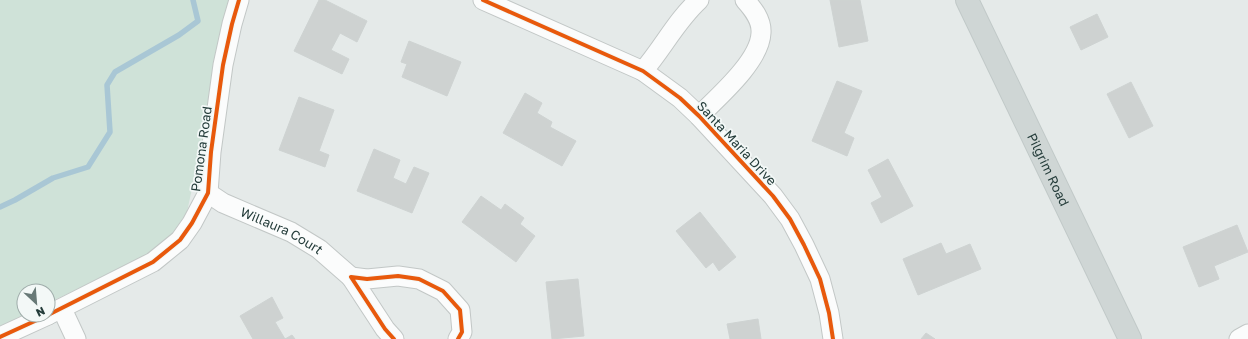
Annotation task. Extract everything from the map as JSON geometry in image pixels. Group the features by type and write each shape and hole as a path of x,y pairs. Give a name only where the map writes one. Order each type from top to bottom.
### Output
{"main road":[{"name":"Pilgrim Road","path":"967,0 1130,339"}],"street":[{"name":"Pomona Road","path":"56,311 153,262 180,240 192,223 208,193 211,152 223,64 239,0"},
{"name":"Santa Maria Drive","path":"483,0 643,71 680,98 699,116 773,196 790,219 820,279 829,313 833,339"},
{"path":"643,71 657,55 682,17 698,0"},
{"path":"699,116 744,69 757,47 761,32 756,13 746,0"},
{"name":"Willaura Court","path":"208,193 223,203 291,232 319,249 351,277 394,339"},
{"path":"351,277 367,279 398,276 418,279 443,291 460,310 462,332 458,339"},
{"path":"56,317 76,339"},
{"name":"Pomona Road","path":"0,337 30,323"},
{"path":"1239,339 1248,334"}],"green space":[{"path":"0,0 230,0 213,72 200,151 187,212 170,237 151,254 56,299 56,283 16,283 16,319 0,326"}],"building":[{"path":"319,0 325,0 367,21 357,42 340,33 331,50 349,59 342,74 294,51"},
{"path":"830,0 860,0 868,41 839,47"},
{"path":"1097,14 1108,37 1081,50 1070,27"},
{"path":"409,41 461,62 447,96 402,77 407,64 401,62"},
{"path":"837,81 862,91 844,133 854,138 847,156 812,141"},
{"path":"1131,82 1153,126 1129,138 1107,94"},
{"path":"525,93 542,103 537,113 552,122 550,127 576,141 562,166 503,133"},
{"path":"299,97 334,110 319,151 329,155 325,167 279,150"},
{"path":"374,149 400,160 393,178 406,184 414,167 429,173 412,213 357,191"},
{"path":"888,159 913,206 881,223 871,203 882,197 868,170"},
{"path":"481,196 501,210 505,204 524,218 520,224 535,236 516,262 462,222"},
{"path":"700,212 736,257 719,271 713,262 706,268 676,231"},
{"path":"1237,225 1248,252 1214,266 1219,279 1199,287 1183,247"},
{"path":"941,243 946,254 970,244 981,269 918,295 903,259"},
{"path":"578,279 584,336 552,339 546,282"},
{"path":"272,297 283,318 275,322 285,339 253,339 240,316"},
{"path":"758,319 761,339 730,339 727,324"},
{"path":"926,333 935,339 921,339"},
{"path":"292,335 295,339 285,339"}],"waterway":[{"path":"0,207 53,178 88,167 110,132 107,85 115,72 179,35 198,21 193,0"}],"cycle path":[{"path":"56,311 153,262 180,240 192,223 208,193 211,152 223,65 239,0"},
{"path":"483,0 643,71 680,98 699,116 773,196 790,219 820,279 829,313 833,339"},
{"path":"394,339 385,329 351,277 367,279 398,276 419,279 443,291 460,310 462,332 458,339"},
{"path":"0,337 31,323"}]}
